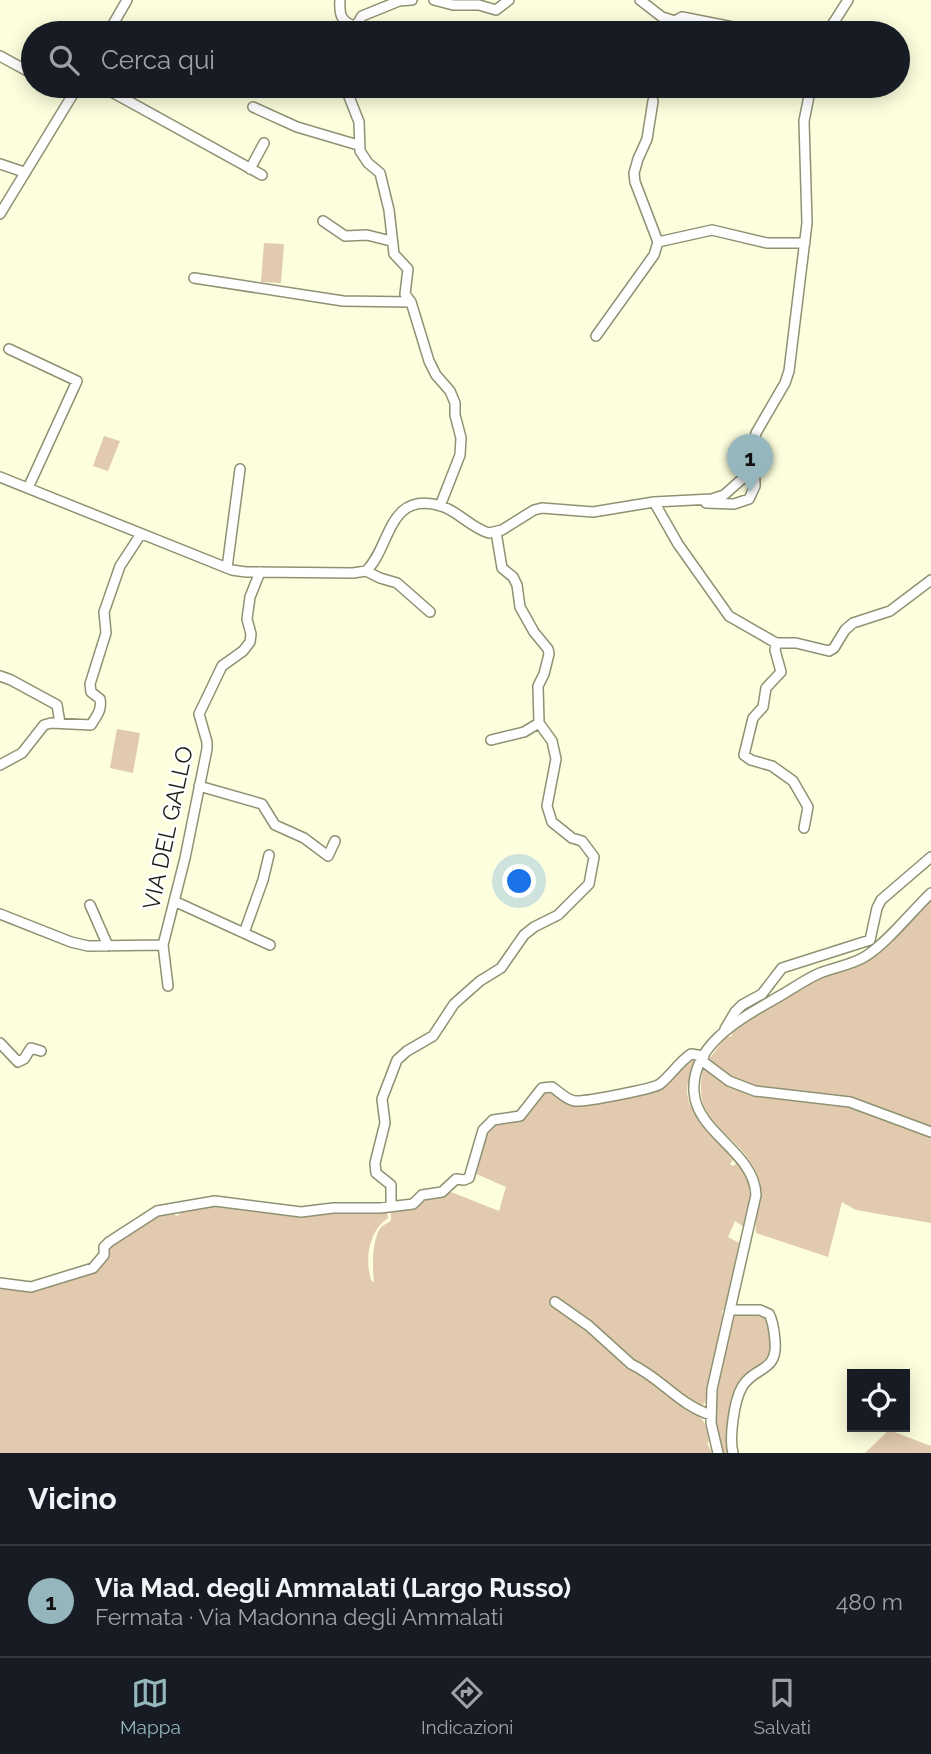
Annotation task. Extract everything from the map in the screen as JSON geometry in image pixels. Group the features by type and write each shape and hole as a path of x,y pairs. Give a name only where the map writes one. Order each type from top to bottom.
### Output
{"street":[{"path":"115,21 127,0"},
{"path":"340,0 340,15 343,21"},
{"path":"360,21 362,16 400,1 412,0"},
{"path":"434,0 453,5 480,5 496,10 509,0"},
{"path":"640,0 662,17 675,21 682,17 702,21"},
{"path":"832,21 848,0"},
{"path":"0,56 21,67"},
{"path":"0,214 70,98"},
{"path":"123,98 262,175"},
{"path":"350,98 359,122 358,145 368,163 380,173 389,210 394,254 408,268 405,294 411,302 429,361 455,403 461,438 460,455 440,506"},
{"path":"695,501 724,495 737,486 747,471 760,425 785,383 789,371 808,207 804,121 809,98"},
{"path":"596,336 654,255 658,242 634,173 647,139 653,101"},
{"path":"253,107 297,127 358,145"},
{"path":"250,169 264,143"},
{"path":"0,164 24,172"},
{"path":"323,221 345,236 367,235 391,241"},
{"path":"658,242 712,230 767,243 805,243"},
{"path":"194,278 343,301 411,302"},
{"path":"9,349 77,381 28,488"},
{"path":"366,571 379,555 396,517 415,505 440,506 484,532 496,532 542,508 593,512 654,502 695,501 734,505 749,499 752,494 756,478 753,445"},
{"path":"227,568 240,469"},
{"path":"0,477 238,571 366,571 397,583 430,612"},
{"path":"654,502 678,544 729,616 776,643 796,643 829,651 853,623 890,611 931,580"},
{"path":"391,1206 391,1185 376,1172 375,1163 385,1123 383,1099 397,1060 433,1036 454,1003 480,981 501,968 524,935 558,915 573,897 589,884 594,857 582,841 562,831 548,814 547,806 556,759 552,741 539,723 538,686 549,654 520,607 519,592 513,577 502,568 496,532"},
{"path":"0,765 22,753 44,725 91,724 101,707 100,699 91,692 90,684 106,633 104,612 120,566 141,534"},
{"name":"VIA DEL GALLO","path":"0,915 88,946 163,945 190,837 207,742 199,714 222,666 243,651 250,642 247,619 250,597 260,572"},
{"path":"776,643 775,650 781,672 766,688 763,707 753,718 744,755 772,766 793,781 807,807 804,828"},
{"path":"0,676 57,705 60,723"},
{"path":"491,740 524,732 539,723"},
{"path":"199,786 262,804 275,825 304,838 328,856 335,841"},
{"path":"244,933 269,855"},
{"path":"718,1453 711,1415 712,1388 754,1211 755,1189 748,1170 698,1108 694,1088 702,1058 724,1032 735,1012 769,987 782,968 870,940 881,900 931,857"},
{"path":"724,1032 810,978 866,956 931,893"},
{"path":"174,901 270,945"},
{"path":"90,905 108,946"},
{"path":"163,945 168,986"},
{"path":"0,1043 18,1062 24,1059 31,1048 41,1051"},
{"path":"0,1283 31,1287 93,1268 109,1242 157,1211 215,1201 301,1212 412,1204 422,1195 442,1192 456,1179 469,1178 483,1130 493,1120 520,1116 542,1088 552,1087 576,1101 608,1098 625,1091 658,1086 691,1054 702,1058 729,1081 755,1091 850,1102 931,1132"},
{"path":"555,1302 589,1326 631,1364 676,1397 711,1415"},
{"path":"730,1310 760,1310 769,1314 774,1326 776,1353 770,1364 742,1386 731,1436 733,1453"}],"shaded area":[{"path":"264,243 284,244 281,283 261,282"},
{"path":"104,436 120,441 108,471 93,466"},
{"path":"117,729 140,733 133,773 110,768"},
{"path":"931,899 931,1130 850,1101 756,1089 731,1080 707,1062 726,1036 731,1037 733,1031 743,1024 815,981 870,959"},
{"path":"690,1057 695,1059 687,1091 692,1110 704,1128 733,1160 730,1164 733,1166 737,1163 747,1179 750,1194 744,1227 735,1221 728,1237 739,1243 725,1310 722,1311 724,1318 705,1402 700,1408 684,1406 696,1413 705,1424 707,1443 712,1453 0,1453 0,1287 31,1289 94,1271 107,1247 147,1219 175,1210 175,1215 178,1216 181,1210 215,1203 229,1205 229,1208 234,1209 236,1206 387,1211 388,1218 372,1238 368,1256 372,1282 376,1237 382,1226 391,1220 391,1210 427,1197 436,1199 446,1190 499,1211 506,1187 472,1172 489,1125 522,1118 542,1092 556,1093 568,1102 647,1092"},
{"path":"704,1066 729,1083 859,1107 931,1134 931,1223 856,1210 842,1202 828,1257 756,1233 759,1180 752,1164 710,1117 703,1104 701,1087"},
{"path":"760,1313 770,1322 773,1356 744,1379 731,1453 723,1453 717,1418 722,1366 735,1315"},
{"path":"887,1432 894,1432 931,1446 931,1453 865,1453"}],"place":[{"name":"Via Mad. degli Ammalati (Largo Russo)","path":"750,492"}]}
